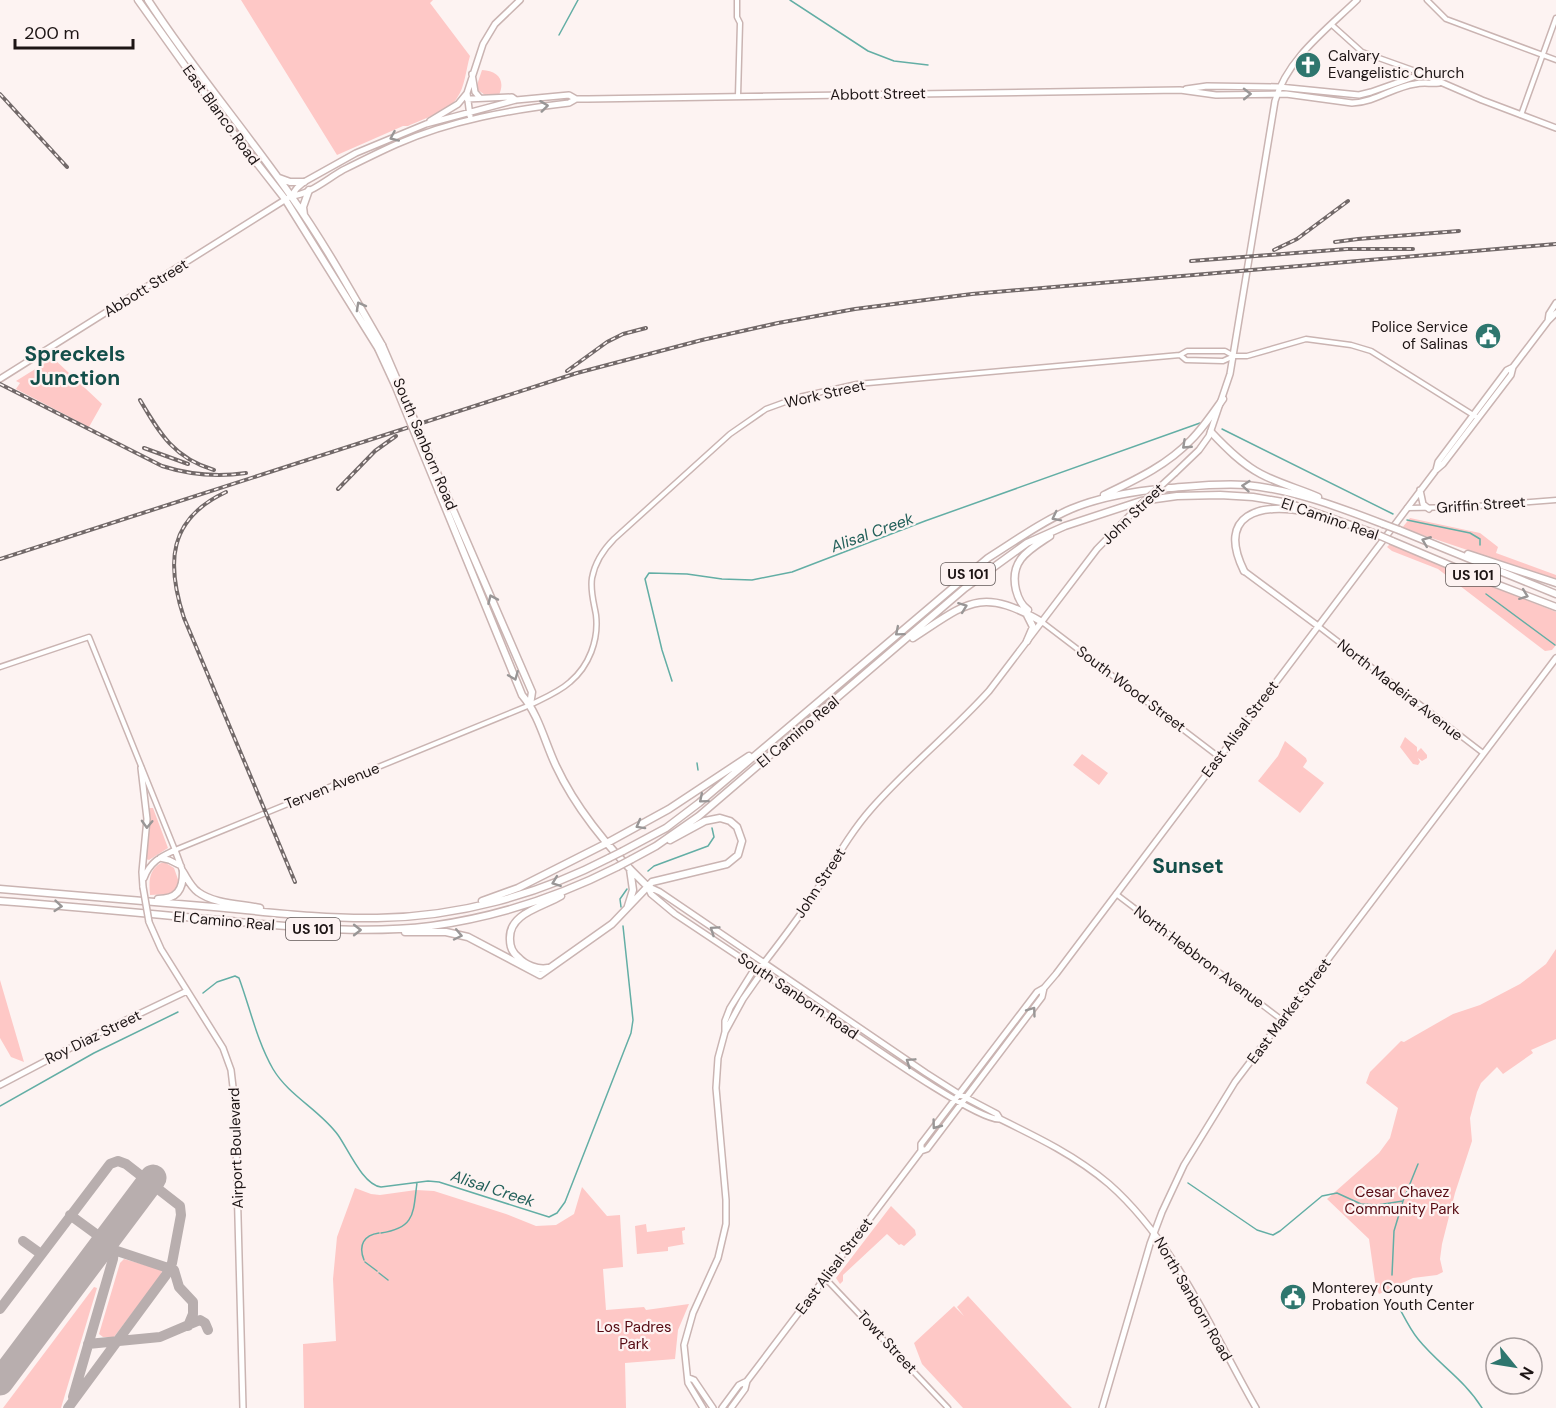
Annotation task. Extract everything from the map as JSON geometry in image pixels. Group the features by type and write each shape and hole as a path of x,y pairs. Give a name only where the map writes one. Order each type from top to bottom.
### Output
{"highway":[{"name":"East Blanco Road","path":"138,0 228,126 288,197"},
{"name":"East Blanco Road","path":"148,0 278,178 288,197"},
{"path":"278,178 290,182 304,182"},
{"path":"304,215 303,207 309,190"},
{"name":"South Sanborn Road","path":"288,197 304,215 349,286 380,347 532,693 530,705 556,766 576,801 607,843 647,886"},
{"name":"South Sanborn Road","path":"288,197 380,347"},
{"path":"1094,500 1140,478 1180,450 1202,428 1223,399"},
{"path":"1211,432 1235,456 1254,470 1327,502"},
{"name":"El Camino Real","path":"0,889 301,915 378,918 429,914 479,906 529,892 576,874 666,828 699,803 988,558 1034,528 1068,510 1094,500 1144,490 1211,484 1268,488 1327,502 1556,594"},
{"name":"El Camino Real","path":"0,902 300,928 379,930 431,926 481,917 532,903 580,885 617,867 656,846 699,816 965,588 1004,558 1027,543 1065,526 1141,501 1208,495 1277,501 1376,534 1556,607"},
{"path":"1244,571 1236,554 1235,539 1240,524 1250,514 1278,507 1323,515"},
{"path":"1042,622 1024,607 1017,594 1014,577 1017,565 1026,552 1065,526"},
{"path":"1452,552 1465,553 1556,584"},
{"path":"895,649 958,608 973,603 999,602 1042,622"},
{"path":"1022,611 1033,625 1027,641"},
{"path":"429,914 509,892 669,809 760,750"},
{"path":"379,930 446,932 464,935 540,975 604,931 626,911 647,886 656,880 727,864 738,855 742,841 735,825 727,819 717,818 705,821 656,846"},
{"path":"112,898 169,898 181,890 182,869"},
{"path":"182,869 194,888 209,898 301,915"},
{"path":"626,911 633,890 629,869"},
{"path":"552,967 536,968 518,958 510,944 511,931 516,922 525,914 580,885"}],"main road":[{"path":"471,120 467,96 472,73 483,44 490,31 520,0"},
{"name":"John Street","path":"703,1408 690,1388 684,1354 687,1329 718,1258 726,1224 716,1088 718,1058 725,1021 730,1008 755,968 764,963 800,915 847,841 871,809 974,708 1097,549 1199,450 1211,432 1223,399 1234,356 1279,87 1290,68 1357,0"},
{"path":"472,73 475,92 480,98"},
{"name":"Abbott Street","path":"288,197 301,195 343,170 398,143 471,120 512,110 569,103 576,99 1180,90 1207,86 1279,87 1351,95 1368,93 1422,74"},
{"path":"1422,74 1556,128"},
{"name":"Abbott Street","path":"1180,90 1216,95 1277,94 1362,102 1416,83 1439,82"},
{"path":"1326,100 1328,92"},
{"name":"Abbott Street","path":"0,379 288,197 304,182 356,153 426,124 516,100 569,95 576,99"},
{"path":"467,96 516,100"},
{"path":"426,124 467,96"},
{"name":"East Alisal Street","path":"1548,321 1549,314 1556,303"},
{"name":"East Alisal Street","path":"921,1151 921,1144 1037,992 1044,988 1116,894 1420,490 1443,464 1476,417 1511,375 1513,366 1556,313"},
{"path":"1420,490 1423,504 1429,509"},
{"path":"1244,571 1318,626"},
{"name":"East Market Street","path":"1102,1408 1154,1232 1184,1166 1232,1088 1282,1020 1483,753 1555,662"},
{"name":"Airport Boulevard","path":"141,768 147,819 142,872 145,908 153,934 223,1048 233,1080 243,1408"},
{"path":"175,850 182,869"},
{"name":"Terven Avenue","path":"158,858 175,850"},
{"path":"144,879 147,869 158,858 169,860 182,869"},
{"name":"South Sanborn Road","path":"647,886 660,892 957,1097"},
{"name":"South Sanborn Road","path":"647,886 651,894 675,914 957,1097"},
{"name":"John Street","path":"724,1032 762,972 764,963"},
{"name":"East Alisal Street","path":"730,1408 745,1389 747,1381 921,1151 927,1149 965,1101 1042,997 1044,988"},
{"name":"Roy Diaz Street","path":"0,1085 88,1038 187,991"},
{"name":"North Sanborn Road","path":"957,1097 998,1114 1000,1119 1053,1145 1089,1168 1114,1189 1154,1232 1175,1264 1256,1408"},
{"path":"689,1378 694,1380 713,1408"},
{"name":"East Alisal Street","path":"722,1408 739,1385 747,1381"},
{"path":"735,1408 745,1389"}],"street":[{"path":"737,0 737,17 740,24 738,96"},
{"path":"1426,0 1446,19 1556,60"},
{"path":"1521,114 1556,18"},
{"path":"1332,25 1357,49 1422,74"},
{"name":"Work Street","path":"1180,355 1186,360 1222,361 1234,356 1247,356 1300,339 1351,345 1371,351 1476,417"},
{"name":"Work Street","path":"530,705 570,682 580,672 590,655 594,644 596,623 592,580 602,552 730,434 766,409 799,397 857,384 1180,355 1187,351 1225,351 1234,356"},
{"name":"Griffin Street","path":"1407,508 1429,509 1556,500"},
{"name":"South Wood Street","path":"1042,622 1219,757"},
{"name":"North Madeira Avenue","path":"1318,626 1483,753"},
{"name":"Airport Boulevard","path":"0,667 89,638 175,850"},
{"name":"Terven Avenue","path":"175,850 530,705"},
{"name":"North Hebbron Avenue","path":"1116,894 1282,1020"},
{"name":"Towt Street","path":"825,1278 948,1408"}],"green space":[{"path":"241,0 433,0 430,3 470,56 462,89 457,98 442,111 337,155"},
{"path":"482,70 492,72 499,77 501,89 499,95 485,95 478,90 477,85"},
{"path":"53,358 102,404 89,427 16,389 20,383 16,381"},
{"path":"1410,518 1480,533 1498,547 1496,553 1556,575 1556,580 1402,528"},
{"path":"1390,544 1556,612 1556,645 1552,650 1545,651 1438,569 1392,551 1387,547"},
{"path":"1405,737 1417,747 1417,752 1421,748 1427,755 1427,758 1422,761 1418,758 1420,762 1418,765 1413,764 1400,747"},
{"path":"1285,741 1306,758 1307,761 1303,767 1324,783 1300,813 1258,781 1278,756"},
{"path":"1082,754 1108,773 1099,785 1073,765"},
{"path":"149,808 153,808 168,848 149,860 146,859"},
{"path":"161,863 174,868 180,885 172,894 150,895 152,873"},
{"name":"Cesar Chavez Community Park","path":"1556,949 1556,1039 1531,1050 1533,1053 1503,1074 1497,1067 1481,1083 1470,1118 1472,1141 1442,1244 1440,1259 1443,1272 1413,1278 1379,1294 1376,1288 1369,1239 1327,1199 1379,1153 1390,1138 1398,1108 1366,1083 1370,1072 1401,1041 1404,1042 1453,1014 1480,1005 1520,984 1546,964"},
{"path":"0,980 24,1062 11,1057 0,1038"},
{"name":"Los Padres Park","path":"582,1187 607,1216 620,1215 623,1267 603,1269 606,1310 644,1307 646,1310 689,1304 678,1330 675,1359 625,1363 626,1408 304,1408 303,1344 336,1341 333,1279 337,1237 355,1188 380,1195 416,1190 434,1191 536,1226 556,1225 574,1214"},
{"path":"891,1206 915,1230 916,1235 904,1246 899,1245 887,1234 843,1275 843,1281 840,1284 836,1278"},
{"path":"646,1224 647,1232 685,1227 682,1231 685,1244 668,1247 668,1251 637,1254 635,1226"},
{"path":"124,1259 159,1269 162,1271 161,1275 114,1337 103,1337 99,1334 120,1263"},
{"path":"94,1287 97,1288 61,1408 3,1408"},
{"path":"968,1296 1072,1408 963,1408 922,1364 914,1343 954,1306 964,1316 957,1307"}],"waterway":[{"path":"559,35 578,0"},
{"path":"790,0 868,51 894,61 928,65"},
{"name":"Alisal Creek","path":"672,681 645,579 649,573 752,580 792,572 925,521 1200,423"},
{"name":"Alisal Creek","path":"1222,429 1393,514"},
{"name":"Alisal Creek","path":"1407,520 1470,533 1480,539 1480,545"},
{"name":"Alisal Creek","path":"1486,594 1555,645"},
{"name":"Alisal Creek","path":"697,763 698,770"},
{"name":"Alisal Creek","path":"648,871 654,866 708,846 714,837 712,828"},
{"name":"Alisal Creek","path":"621,907 620,899 627,889"},
{"name":"Alisal Creek","path":"203,993 217,982 235,976 239,978 258,1036 273,1069 287,1087 331,1126 356,1165 374,1185 381,1187 428,1181 439,1182 549,1217 557,1213 565,1202 631,1033 633,1020 623,926"},
{"name":"Alisal Creek","path":"0,1106 94,1053 178,1012"},
{"path":"1392,1275 1394,1231 1418,1164"},
{"path":"381,1233 392,1231 407,1223 413,1210 417,1183"},
{"path":"1188,1183 1257,1230 1273,1235 1322,1196 1337,1193 1361,1204 1377,1205 1403,1201"},
{"path":"364,1260 362,1245 366,1238 379,1233"},
{"path":"365,1262 377,1271"},
{"path":"379,1273 388,1280"},
{"path":"1396,1302 1418,1339 1460,1380 1482,1408"}],"taxiway":[{"path":"0,1309 110,1164 118,1161 126,1164 180,1206 181,1215 172,1263 166,1275 68,1408"},
{"path":"70,1215 111,1245 114,1250 73,1397"},
{"path":"23,1241 41,1254"},
{"path":"114,1250 174,1270 179,1287 193,1302 193,1314 188,1326"},
{"path":"88,1344 160,1337 200,1320 205,1323 208,1330"}],"runway":[{"path":"0,1382 153,1178"}],"railway":[{"path":"0,94 67,167"},
{"path":"1274,250 1297,239 1348,201"},
{"path":"1335,242 1459,231"},
{"path":"0,559 577,373 702,340 778,323 855,309 972,294 1556,244"},
{"path":"1191,261 1347,249 1413,249"},
{"path":"567,371 607,342 623,334 646,328"},
{"path":"0,384 162,466 204,474 246,473"},
{"path":"140,400 154,424 178,452 214,470"},
{"path":"338,489 375,451 396,436"},
{"path":"144,448 188,464"},
{"path":"226,492 192,515 182,529 176,544 174,561 178,598 184,618 295,882"}],"place":[{"name":"Calvary Evangelistic Church","path":"1308,65"},
{"name":"Police Service of Salinas","path":"1488,336"},
{"name":"Monterey County Probation Youth Center","path":"1293,1297"}],"district":[{"name":"Spreckels Junction","path":"75,366"},
{"name":"Sunset","path":"1188,866"}]}
